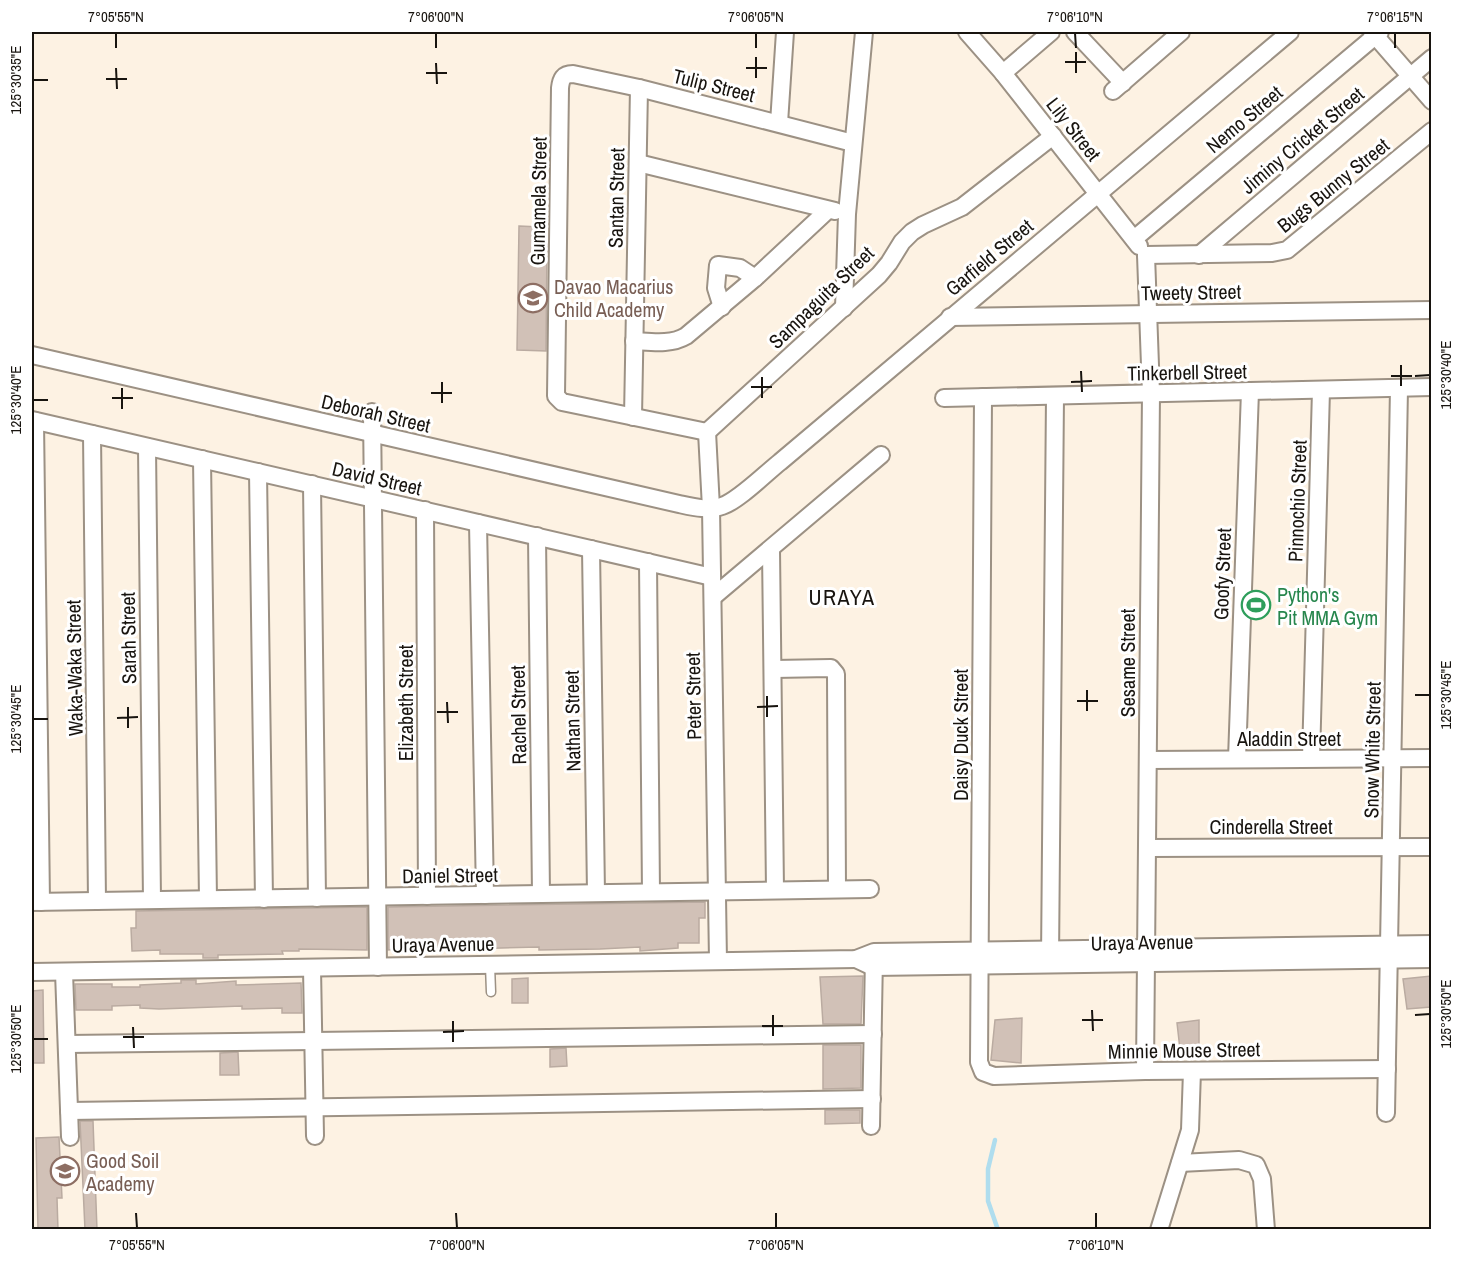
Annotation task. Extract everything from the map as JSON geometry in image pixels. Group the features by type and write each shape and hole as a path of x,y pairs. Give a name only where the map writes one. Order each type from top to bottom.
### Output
{"street":[{"path":"779,123 785,32"},
{"path":"844,308 847,214 864,32"},
{"name":"Lily Street","path":"967,32 1003,73 1146,255"},
{"path":"1003,73 1051,32"},
{"path":"1075,32 1118,87 1181,32"},
{"name":"Garfield Street","path":"711,508 726,505 732,501 1290,32"},
{"path":"1376,33 1431,101"},
{"name":"Nemo Street","path":"1134,239 1376,33"},
{"name":"Jiminy Cricket Street","path":"1199,255 1431,58"},
{"name":"Tulip Street","path":"563,76 573,74 639,88 853,143"},
{"name":"Gumamela Street","path":"563,76 560,100 555,392 557,398 562,402 633,417"},
{"name":"Santan Street","path":"633,417 639,88"},
{"name":"Bugs Bunny Street","path":"1146,255 1272,253 1287,250 1431,131"},
{"name":"Sampaguita Street","path":"706,432 879,275 912,232 962,207 1053,136"},
{"path":"638,163 847,214"},
{"path":"634,341 679,340 722,307 828,210"},
{"name":"Sesame Street","path":"1145,1071 1150,393 1146,255"},
{"path":"722,307 716,288 713,259 740,268 755,278"},
{"name":"Tweety Street","path":"950,317 1431,310"},
{"name":"Deborah Street","path":"32,355 679,504 711,508"},
{"name":"Tinkerbell Street","path":"944,398 1431,387"},
{"name":"Snow White Street","path":"1386,1113 1399,388"},
{"name":"Pinnochio Street","path":"1311,758 1321,390"},
{"name":"Goofy Street","path":"1237,759 1250,391"},
{"path":"1050,957 1055,396"},
{"name":"Daisy Duck Street","path":"983,397 979,1062 983,1072"},
{"path":"372,412 378,967"},
{"path":"633,417 706,432"},
{"path":"33,420 36,902"},
{"name":"David Street","path":"33,420 712,577"},
{"name":"Peter Street","path":"706,432 711,508 718,961"},
{"name":"Waka-Waka Street","path":"92,434 97,901"},
{"name":"Sarah Street","path":"147,447 152,900"},
{"path":"713,597 881,455"},
{"path":"202,459 208,899"},
{"path":"258,472 264,899"},
{"path":"312,484 317,898"},
{"name":"Elizabeth Street","path":"425,510 427,896"},
{"path":"478,523 485,895"},
{"name":"Rachel Street","path":"537,536 541,894"},
{"name":"Nathan Street","path":"591,549 596,893"},
{"path":"771,550 775,890"},
{"path":"648,562 651,892"},
{"path":"774,669 831,668 836,674 837,889"},
{"name":"Aladdin Street","path":"1148,760 1431,758"},
{"name":"Cinderella Street","path":"1147,848 1431,847"},
{"name":"Daniel Street","path":"36,902 870,889"},
{"name":"Uraya Avenue","path":"32,972 1389,952 1431,944"},
{"name":"Uraya Avenue","path":"1389,952 1431,959"},
{"path":"871,1126 874,959"},
{"path":"312,968 315,1136"},
{"path":"64,972 70,1137"},
{"path":"67,1044 873,1034"},
{"name":"Minnie Mouse Street","path":"983,1072 994,1076 1145,1071 1387,1069"},
{"path":"1158,1230 1190,1130 1192,1071"},
{"path":"69,1111 872,1099"},
{"path":"1180,1162 1239,1160 1256,1165 1262,1179 1266,1230"}],"lane":[{"path":"490,965 491,992"}],"building":[{"name":"Davao Macarius Child Academy","path":"519,226 540,227 540,244 547,244 546,351 517,350"},
{"path":"705,902 705,918 699,918 699,943 678,943 678,948 640,951 640,947 431,950 430,947 388,950 388,907"},
{"path":"367,907 367,950 299,949 299,951 282,951 283,954 218,955 218,958 203,958 203,954 160,954 160,950 132,951 131,928 136,928 136,911"},
{"path":"863,976 861,1024 823,1024 820,977"},
{"path":"1431,976 1431,1007 1407,1009 1403,979"},
{"path":"528,978 528,1003 512,1003 512,979"},
{"path":"181,980 196,980 196,984 236,981 236,985 301,983 302,1013 282,1013 282,1008 242,1009 242,1006 159,1009 140,1008 140,1005 112,1006 112,1010 76,1010 75,984 140,987 140,985 181,983"},
{"path":"43,990 44,1063 32,1063 32,991"},
{"path":"1022,1018 1021,1063 991,1060 995,1020"},
{"path":"1199,1020 1199,1059 1181,1058 1177,1023"},
{"path":"823,1045 861,1045 861,1088 823,1089"},
{"path":"566,1048 567,1066 550,1067 550,1049"},
{"path":"238,1052 239,1075 220,1075 220,1053"},
{"path":"825,1110 860,1110 860,1123 825,1124"},
{"path":"80,1121 93,1121 97,1230 85,1230"},
{"path":"59,1137 62,1198 57,1198 58,1230 38,1230 36,1138"}],"waterway":[{"path":"995,1140 988,1169 988,1201 998,1230"}],"place":[{"name":"Davao Macarius Child Academy","path":"533,298"},
{"name":"Python's Pit MMA Gym","path":"1256,605"},
{"name":"Good Soil Academy","path":"65,1171"}],"district":[{"name":"URAYA","path":"842,597"}]}
